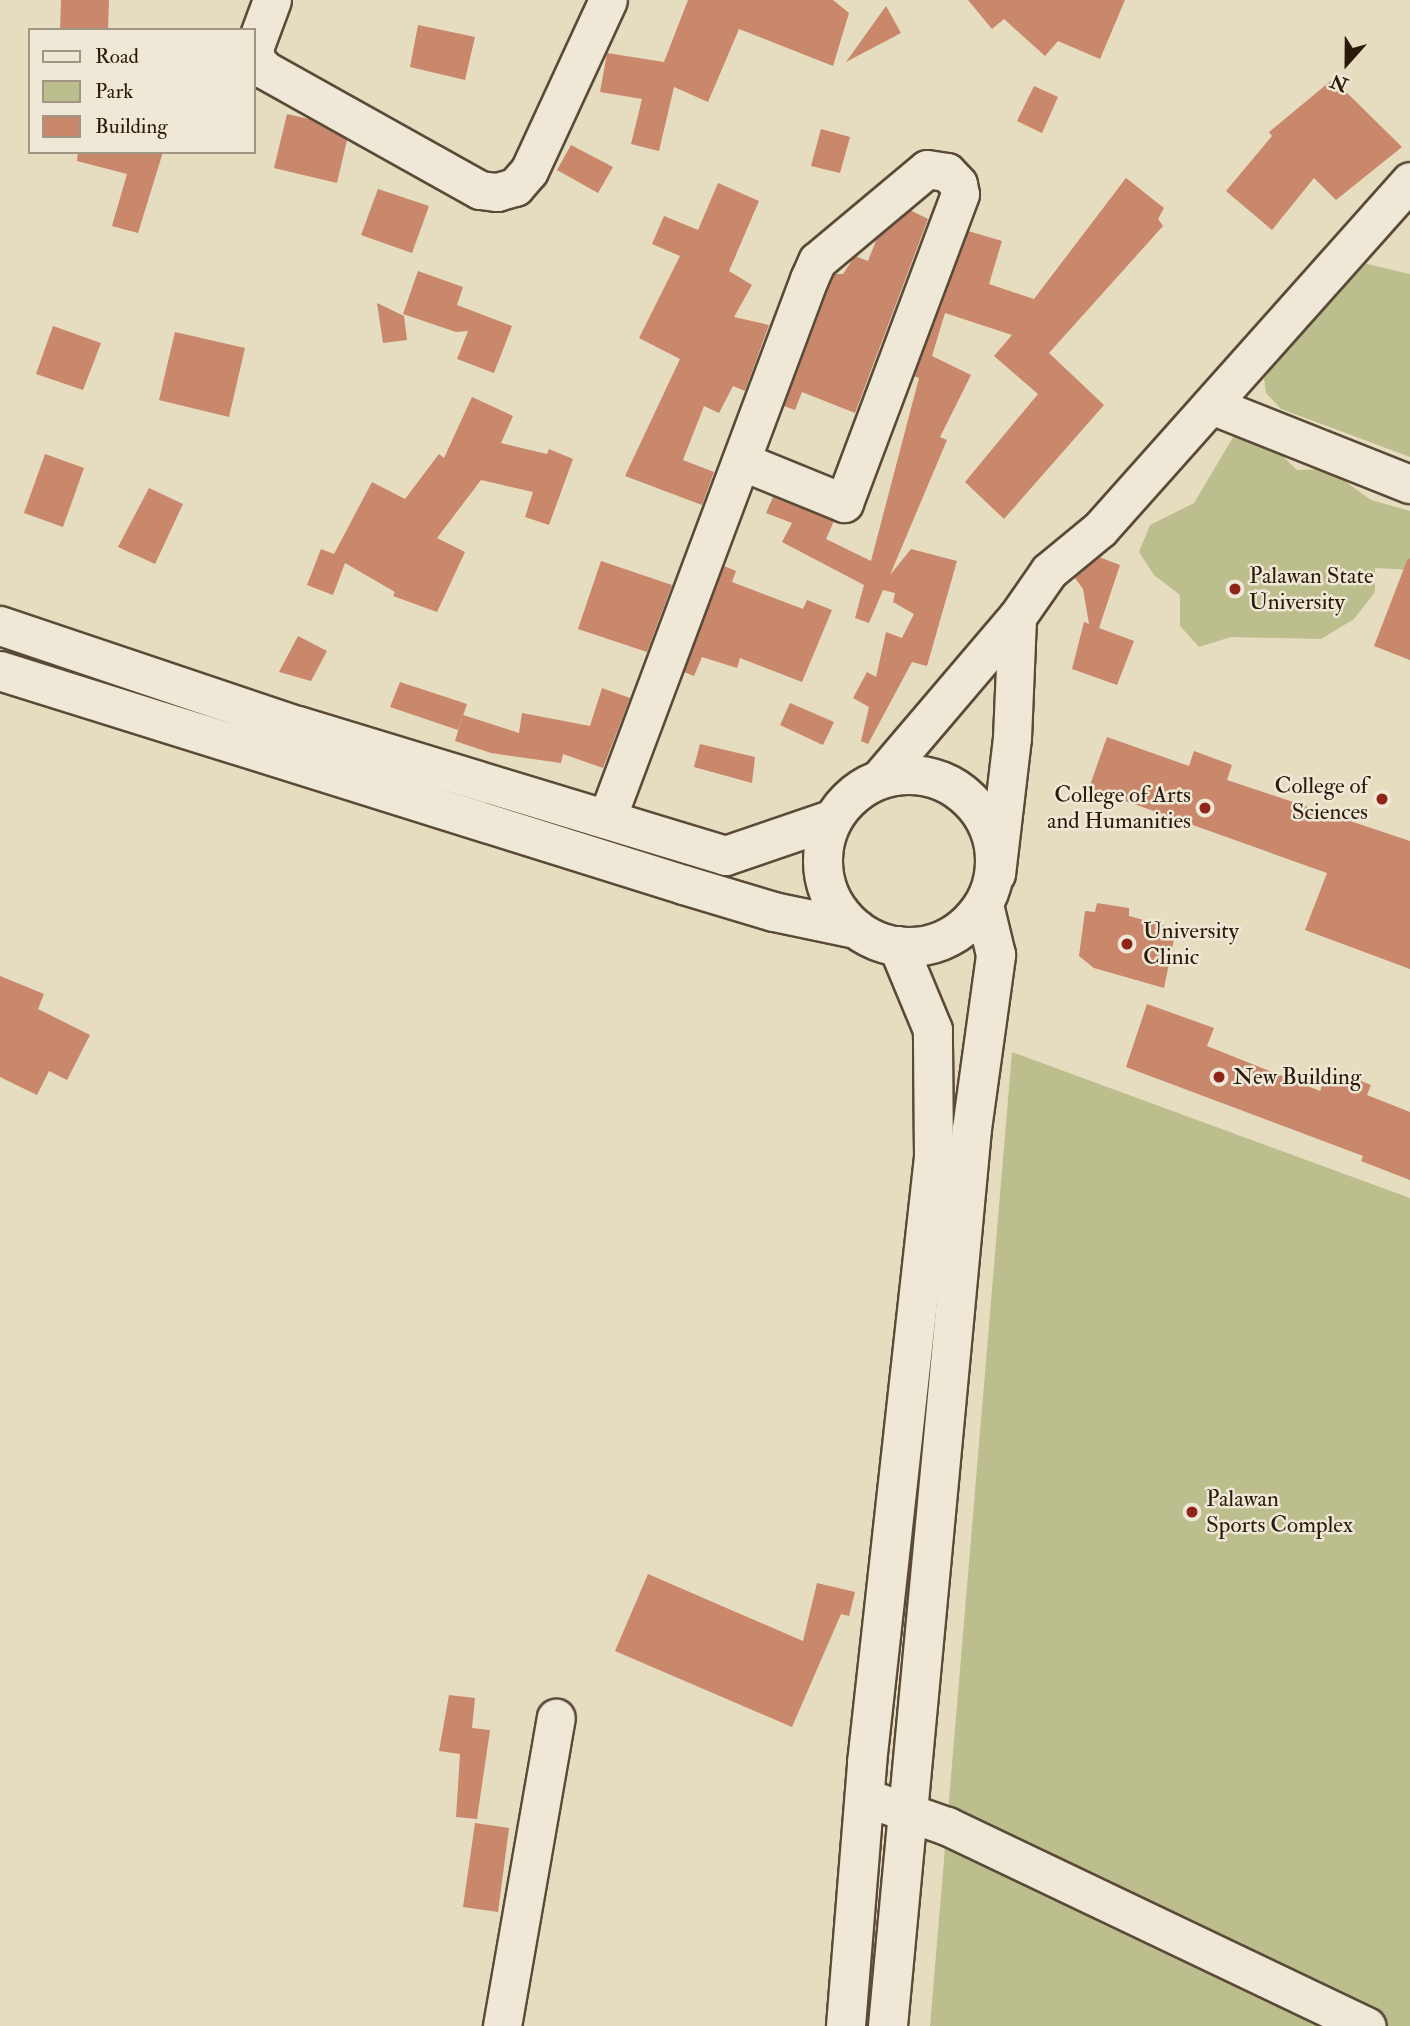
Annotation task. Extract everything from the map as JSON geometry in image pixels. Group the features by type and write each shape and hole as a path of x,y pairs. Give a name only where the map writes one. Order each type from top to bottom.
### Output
{"street":[{"path":"256,43 272,0"},
{"path":"256,60 265,70 480,190 497,192 515,187 529,171 608,0"},
{"path":"607,818 741,461 817,261 927,169 947,172 958,184 960,194 844,503 741,461"},
{"path":"856,929 833,902 822,868 831,820 846,800 879,779 1017,617 1049,570 1100,529 1410,181"},
{"path":"1210,405 1410,484"},
{"path":"0,671 684,886 774,912 856,929 898,946 941,940 961,930 990,890 1012,738 1017,617"},
{"path":"0,626 298,726 726,856 831,820"},
{"path":"879,779 915,774 950,783 977,806 994,839 990,890 996,955 972,1129 888,2026"},
{"path":"846,2026 864,1797 934,1157 933,1030 898,946"},
{"path":"502,2026 556,1718"},
{"path":"864,1797 908,1810 1367,2026"}],"green space":[{"path":"1363,263 1410,274 1410,457 1281,409 1266,393 1264,379 1278,359"},
{"path":"1235,434 1267,441 1297,470 1328,469 1371,500 1410,511 1410,570 1375,568 1375,592 1354,619 1321,639 1231,637 1199,647 1180,626 1180,595 1154,575 1139,552 1150,525 1194,503"},
{"name":"Palawan Sports Complex","path":"1012,1052 1410,1198 1410,2026 930,2026"}],"building":[{"path":"61,0 109,0 108,28 60,28"},
{"path":"688,0 833,0 849,13 833,66 739,29 708,102 674,87 659,151 631,144 642,99 600,92 607,53 664,62"},
{"path":"968,0 1125,0 1100,59 1058,41 1045,56 1004,19 992,29"},
{"path":"886,6 901,33 846,62"},
{"path":"418,25 475,37 465,80 410,67"},
{"path":"1333,79 1402,147 1336,200 1314,178 1272,230 1226,191 1272,136 1269,132"},
{"path":"1034,86 1058,97 1042,133 1017,121"},
{"path":"287,114 309,119 347,140 337,183 274,168"},
{"path":"821,129 850,137 840,173 811,166"},
{"path":"571,145 613,167 598,193 557,170"},
{"path":"78,154 162,154 138,233 112,226 127,174 77,161"},
{"path":"1126,178 1164,208 1158,219 1163,226 1049,353 1104,405 1004,519 965,482 1038,394 994,356 1012,335 945,313 932,356 971,375 940,437 947,440 890,575 911,549 957,561 927,666 912,662 868,744 861,741 869,707 853,698 867,672 876,677 886,632 902,638 914,614 893,602 895,593 883,590 869,623 855,618 864,585 782,542 792,523 766,513 773,497 834,521 826,539 871,561 919,378 914,376 968,231 1002,241 989,284 1034,299"},
{"path":"718,183 759,201 729,271 752,285 734,317 769,325 745,391 733,386 719,413 704,406 683,460 714,472 702,505 625,476 680,359 639,338 680,256 652,244 664,216 698,230"},
{"path":"378,189 429,206 412,253 361,235"},
{"path":"910,210 928,219 855,413 802,392 795,410 784,406 834,274 843,274 855,256 868,261 877,238"},
{"path":"418,271 463,287 457,305 512,326 494,373 457,359 468,331 456,332 403,314"},
{"path":"377,303 404,316 407,340 383,343"},
{"path":"53,326 101,343 83,390 36,374"},
{"path":"175,332 245,348 229,417 159,400"},
{"path":"472,397 513,416 501,443 547,454 549,449 573,459 549,525 525,517 533,492 481,480 437,538 465,552 437,612 393,596 395,592 345,563 333,595 307,585 321,549 334,554 372,482 405,499 439,454 444,458"},
{"path":"45,454 84,468 63,527 24,513"},
{"path":"149,488 183,504 155,564 118,547"},
{"path":"1099,557 1120,565 1099,628 1134,641 1117,685 1072,669 1084,622 1089,624 1083,589 1075,578"},
{"path":"1408,558 1410,559 1410,660 1374,646"},
{"path":"601,561 672,585 647,652 578,629"},
{"path":"724,566 736,571 732,582 803,609 807,600 832,610 802,682 740,658 737,668 702,657 694,676 684,672"},
{"path":"298,636 327,651 311,681 279,672"},
{"path":"400,682 467,704 458,730 390,707"},
{"path":"602,688 630,698 603,768 563,754 561,763 491,753 455,741 463,715 519,733 522,713 590,726"},
{"path":"790,703 834,722 823,745 780,725"},
{"path":"1107,737 1189,766 1194,751 1232,765 1227,780 1410,841 1410,969 1305,930 1327,873 1089,788"},
{"path":"700,744 755,757 752,783 694,767"},
{"name":"University Clinic","path":"1097,903 1129,908 1129,916 1176,929 1164,988 1094,968 1079,956 1085,911 1095,912"},
{"path":"0,976 44,994 38,1009 90,1035 67,1080 49,1071 37,1095 0,1077"},
{"name":"New Building","path":"1147,1004 1214,1028 1207,1046 1320,1091 1329,1068 1371,1085 1367,1095 1410,1112 1410,1180 1361,1161 1363,1156 1126,1067"},
{"path":"648,1574 803,1641 817,1583 855,1592 849,1616 841,1614 792,1727 615,1651"},
{"path":"449,1695 475,1698 472,1728 490,1730 477,1819 456,1817 460,1754 439,1751"},
{"path":"475,1823 509,1828 498,1912 463,1907"}],"place":[{"name":"Palawan State University","path":"1235,589"},
{"name":"College of Sciences","path":"1382,799"},
{"name":"College of Arts and Humanities","path":"1205,808"},
{"name":"University Clinic","path":"1127,944"},
{"name":"New Building","path":"1219,1077"},
{"name":"Palawan Sports Complex","path":"1192,1512"}]}
